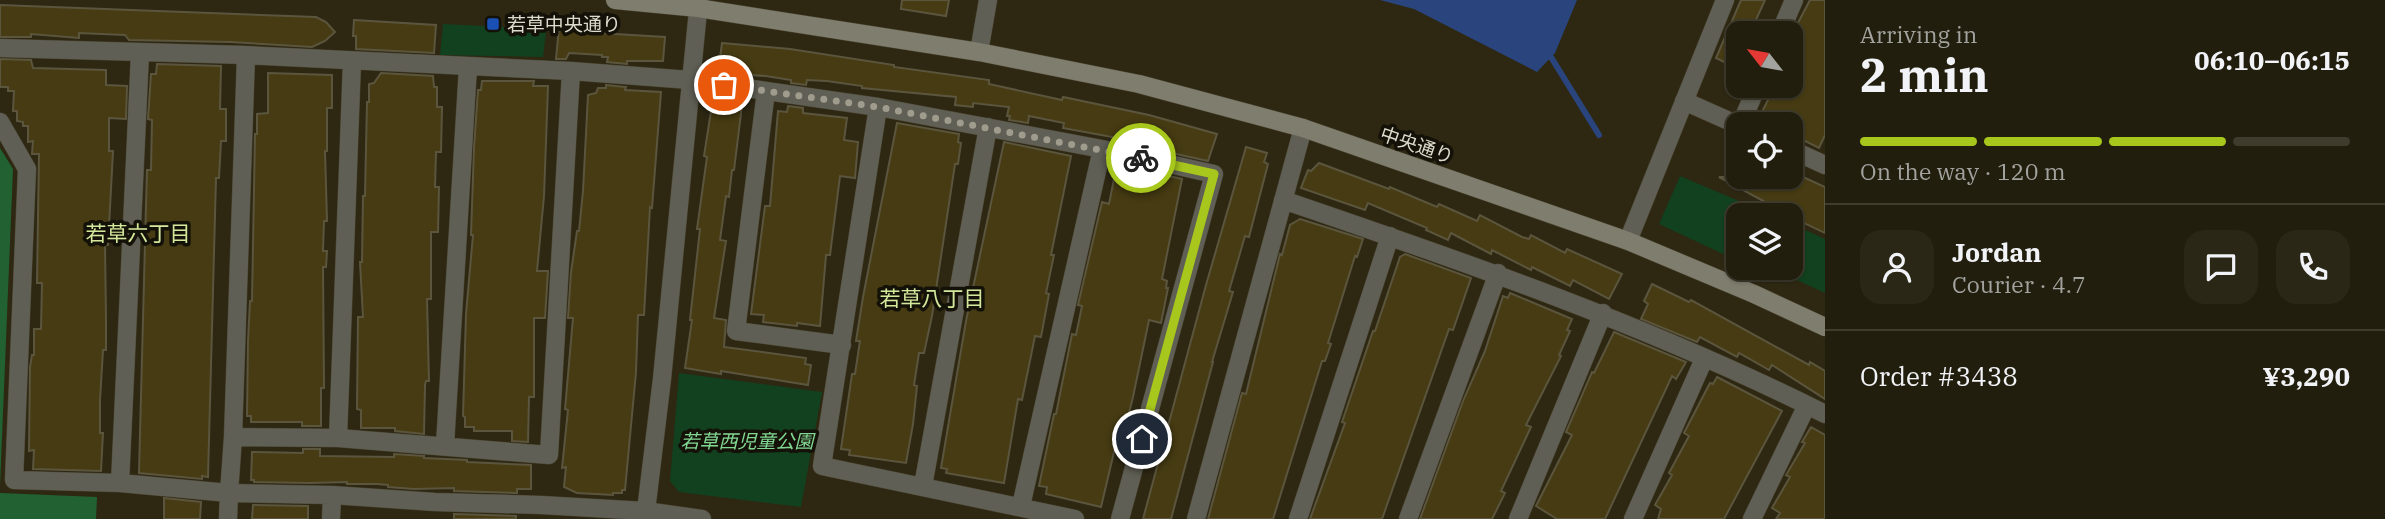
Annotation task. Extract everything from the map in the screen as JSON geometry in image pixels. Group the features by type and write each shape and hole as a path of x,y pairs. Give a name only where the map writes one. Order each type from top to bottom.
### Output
{"street":[{"name":"中央通り","path":"615,0 698,4 979,52 1139,84 1303,128 1628,241 1825,327"},
{"path":"979,52 988,0"},
{"path":"1628,241 1725,0"},
{"path":"1785,21 1794,0"},
{"path":"645,515 662,379 698,4"},
{"path":"0,48 246,55 571,71 690,80 878,107 1102,149 1214,174 1120,519"},
{"path":"120,483 140,53"},
{"path":"228,519 246,55"},
{"path":"338,438 352,61"},
{"path":"445,446 468,67"},
{"path":"233,436 338,438 549,455 571,71"},
{"path":"766,91 736,331 842,345"},
{"path":"1684,101 1726,119"},
{"path":"878,107 822,466 1075,519"},
{"path":"0,122 27,169 14,480 120,483 229,493 332,495 434,510 702,519"},
{"path":"923,486 988,127"},
{"path":"1196,519 1303,128"},
{"path":"1021,506 1102,149"},
{"path":"1803,155 1825,165"},
{"path":"1283,200 1498,273 1603,313 1825,414"},
{"path":"1298,519 1390,236"},
{"path":"1408,519 1498,273"},
{"path":"1518,519 1603,313"},
{"path":"1633,519 1704,359"},
{"path":"1752,519 1807,405"},
{"path":"331,519 332,495"}],"green space":[{"path":"443,24 523,28 547,24 543,57 440,55"},
{"path":"0,148 13,169 0,486"},
{"path":"1680,176 1744,203 1726,203 1726,255 1659,224"},
{"path":"1803,229 1825,239 1825,293 1795,280 1803,280"},
{"name":"若草西児童公園","path":"679,373 822,392 801,507 679,492 670,481"},
{"path":"0,493 97,497 96,519 0,519"}],"water":[{"path":"1380,0 1577,0 1555,53 1537,72 1414,9"}],"building":[{"path":"902,0 949,0 946,16 901,9"},
{"path":"1741,0 1765,0 1755,21 1732,21"},
{"path":"1810,0 1825,0 1825,135 1819,148 1803,140 1803,112 1762,112 1769,98 1803,98 1803,21 1799,21"},
{"path":"0,5 316,17 326,22 335,32 312,47 129,40 125,35 79,33 79,38 31,34 31,37 0,37"},
{"path":"354,20 436,25 434,53 356,49"},
{"path":"559,28 581,29 581,32 665,37 663,61 627,61 627,64 607,62 608,57 602,55 569,53 566,59 556,59"},
{"path":"1726,35 1726,63 1716,58"},
{"path":"722,43 790,49 989,80 989,84 1149,115 1217,134 1208,161 1122,142 1123,139 1063,128 1064,123 1029,116 1028,123 1009,120 1009,107 973,103 973,107 955,105 956,97 862,88 827,81 807,80 806,85 766,76 718,73"},
{"path":"0,59 31,60 33,68 106,70 106,85 127,86 126,119 109,118 109,151 113,151 108,245 105,245 106,350 103,350 100,400 100,433 103,433 101,471 33,469 34,450 29,451 30,367 34,355 34,329 41,329 42,283 37,283 39,154 32,154 33,141 28,142 28,126 17,121 17,111 13,111 14,91 8,91 8,87 0,87"},
{"path":"157,64 221,66 220,109 226,109 226,141 221,141 219,178 216,178 208,477 202,476 202,479 139,473 147,170 151,170 152,120 148,119 151,74 156,74"},
{"path":"268,73 332,75 332,108 327,108 325,151 327,221 324,221 323,251 327,251 326,267 323,267 324,388 321,388 321,426 302,426 302,422 251,422 251,416 247,416 255,134 257,114 268,113"},
{"path":"381,73 433,76 434,87 437,87 437,107 442,107 441,152 436,152 435,187 439,187 438,232 431,232 431,299 427,299 429,381 426,381 425,385 424,434 395,431 395,428 361,428 361,410 357,409 358,317 363,317 360,262 365,196 367,102 369,84 374,83"},
{"path":"482,81 534,81 533,86 548,86 544,196 537,271 548,271 545,318 534,318 534,397 529,397 528,442 512,441 512,431 474,431 474,427 465,427 463,416 466,314 473,235 474,148 478,90 481,90"},
{"path":"606,85 626,87 625,90 661,92 652,208 650,207 644,315 638,315 636,372 625,490 613,495 577,493 564,487 566,467 562,468 573,318 568,318 571,272 583,191 588,95 596,93 598,88 606,88"},
{"path":"715,95 730,97 730,103 742,105 734,170 729,197 726,196 720,240 726,241 714,318 726,320 724,347 806,358 805,364 811,365 808,385 685,368 700,229 697,229 707,157 704,156"},
{"path":"788,106 803,108 803,113 847,118 844,140 858,142 855,178 840,176 830,255 826,255 820,326 763,322 764,315 751,314 765,206 770,206 778,111 787,112"},
{"path":"897,123 959,134 958,142 961,143 958,164 955,164 932,316 924,353 919,353 914,385 917,386 913,424 906,463 849,455 850,450 841,449 852,374 855,374 860,341 856,341 863,297"},
{"path":"1004,142 1071,156 1051,255 1054,255 1041,337 1035,336 1022,400 1018,399 1004,483 946,473 947,469 941,468 966,321"},
{"path":"1246,147 1267,153 1264,162 1268,164 1249,237 1245,236 1229,291 1233,292 1171,519 1143,519 1206,285"},
{"path":"1319,163 1389,189 1390,187 1437,207 1439,204 1477,221 1480,215 1522,237 1529,239 1531,235 1565,253 1567,249 1622,274 1609,299 1573,280 1570,286 1492,250 1491,254 1451,233 1448,240 1368,203 1365,210 1301,188 1308,170 1311,171"},
{"path":"1117,164 1182,179 1162,279 1167,281 1168,288 1161,323 1149,320 1123,436 1118,435 1101,507 1046,494 1047,487 1039,486 1072,334 1076,335 1082,306 1078,305 1102,202 1109,204"},
{"path":"1803,177 1825,187 1825,233 1803,223 1803,203 1767,203 1741,189 1803,189"},
{"path":"1300,219 1363,239 1357,257 1355,256 1328,343 1331,344 1325,361 1322,361 1273,519 1208,519 1242,393 1246,394 1280,254 1282,255 1290,225"},
{"path":"1405,254 1471,278 1453,330 1449,329 1382,519 1310,519 1345,423 1342,422 1373,331 1400,257"},
{"path":"1652,284 1689,302 1691,300 1809,365 1810,362 1825,371 1825,399 1772,365 1769,370 1739,353 1737,357 1700,337 1697,342 1641,319 1648,304 1644,301"},
{"path":"1510,293 1572,319 1567,330 1570,331 1559,355 1561,356 1526,425 1531,427 1501,491 1505,493 1492,519 1420,519 1463,401 1485,351 1503,296 1508,298"},
{"path":"1614,332 1686,362 1676,379 1672,376 1605,519 1557,519 1536,506 1572,435 1566,432 1592,372 1594,373"},
{"path":"1717,377 1782,411 1724,519 1658,519 1661,509 1655,505 1689,436 1684,433 1710,383 1713,384"},
{"path":"1811,427 1825,435 1825,519 1776,519 1780,513 1772,508 1790,477 1786,475"},
{"path":"303,449 320,449 320,456 394,457 394,454 467,462 531,465 531,489 517,489 517,493 454,491 454,488 414,489 347,482 251,480 252,452 303,453"},
{"path":"164,498 201,502 200,519 164,519"},
{"path":"253,505 308,506 308,519 252,519"},
{"path":"454,514 516,516 516,519 454,519"}],"waterway":[{"path":"1551,57 1599,135"}],"way so far":[{"path":"724,85 878,107 1141,158"}],"place":[{"name":"若草中央通り","path":"493,24"}],"district":[{"name":"若草六丁目","path":"138,234"},
{"name":"若草八丁目","path":"932,299"}],"route":[{"path":"1141,158 1214,174 1142,439"}]}
